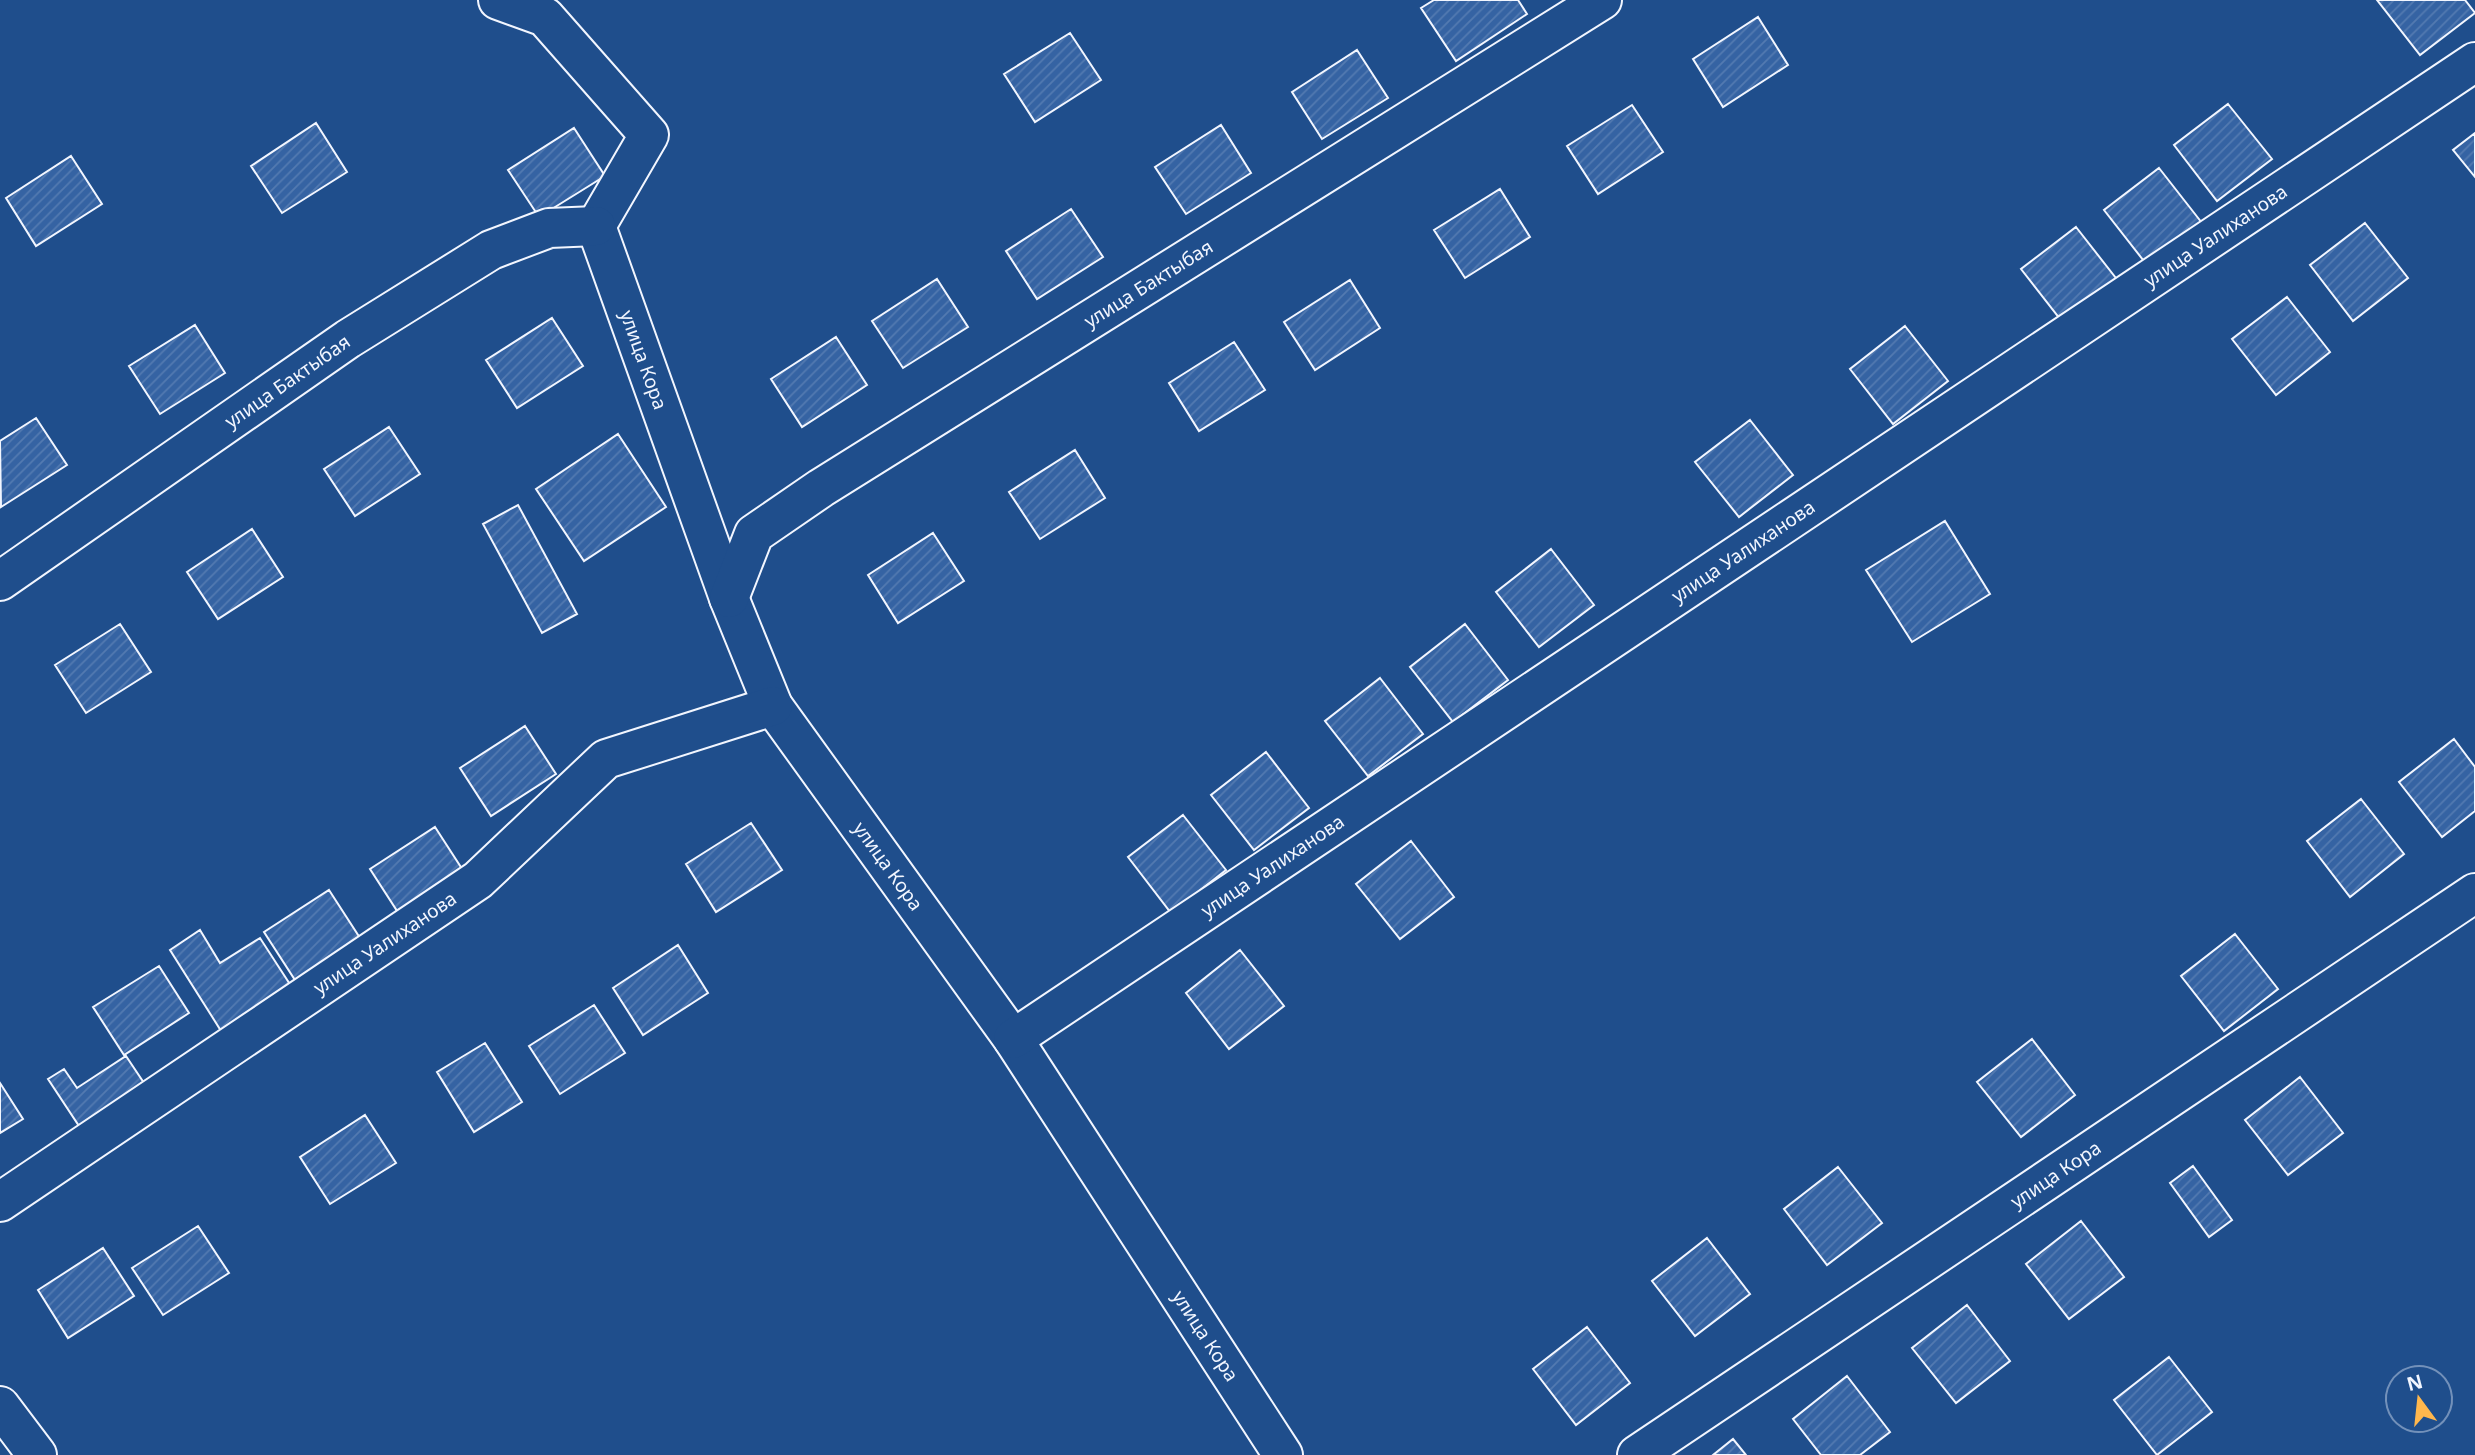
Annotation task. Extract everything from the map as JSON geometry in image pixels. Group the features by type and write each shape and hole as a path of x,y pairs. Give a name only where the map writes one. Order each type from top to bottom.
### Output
{"street":[{"path":"498,0 545,17 649,135 596,226"},
{"name":"улица Бактыбая","path":"729,598 754,534 810,495 1602,0"},
{"name":"улица Уалиханова","path":"1013,1039 2475,62"},
{"name":"улица Бактыбая","path":"0,581 348,339 491,250 549,228 596,226"},
{"name":"улица Кора","path":"596,226 729,598 773,706 1013,1039 1283,1455"},
{"name":"улица Уалиханова","path":"0,1202 478,880 606,759 773,706"},
{"name":"улица Кора","path":"1637,1455 2475,893"},
{"path":"0,1406 37,1455"}],"building":[{"path":"1434,0 1518,0 1527,14 1456,61 1421,8"},
{"path":"2377,0 2465,0 2475,13 2420,55"},
{"path":"1758,17 1788,65 1723,107 1693,59"},
{"path":"1070,33 1101,80 1035,122 1004,74"},
{"path":"1357,50 1388,98 1322,139 1292,92"},
{"path":"2228,104 2272,159 2217,201 2174,145"},
{"path":"1632,105 1663,152 1598,194 1567,146"},
{"path":"316,123 347,172 282,213 251,166"},
{"path":"1221,125 1251,173 1186,214 1155,167"},
{"path":"574,128 605,176 539,217 508,170"},
{"path":"2475,133 2475,177 2453,150"},
{"path":"71,156 102,204 36,246 6,198"},
{"path":"2159,168 2202,223 2147,265 2104,210"},
{"path":"1500,189 1530,237 1465,278 1434,230"},
{"path":"1071,209 1103,257 1037,299 1006,251"},
{"path":"2365,223 2408,278 2353,321 2310,265"},
{"path":"2076,227 2119,282 2064,324 2021,269"},
{"path":"937,279 968,327 903,368 872,321"},
{"path":"1350,280 1380,328 1315,370 1284,322"},
{"path":"2287,297 2330,352 2276,395 2232,339"},
{"path":"552,318 583,366 517,408 486,360"},
{"path":"195,325 225,373 160,414 129,366"},
{"path":"1905,326 1948,381 1893,424 1850,369"},
{"path":"836,337 867,385 802,427 771,379"},
{"path":"1234,342 1265,390 1199,431 1169,383"},
{"path":"36,418 67,465 1,507 0,441"},
{"path":"1750,420 1793,475 1739,517 1695,462"},
{"path":"389,427 420,474 355,516 324,469"},
{"path":"618,434 666,507 584,561 536,489"},
{"path":"1075,450 1105,498 1040,539 1009,492"},
{"path":"518,505 577,614 542,633 483,524"},
{"path":"1945,521 1990,594 1912,642 1866,570"},
{"path":"252,529 283,577 218,619 187,572"},
{"path":"933,533 964,581 898,623 868,575"},
{"path":"1551,549 1594,605 1539,647 1496,592"},
{"path":"120,624 151,672 86,713 55,665"},
{"path":"1465,624 1508,680 1453,722 1410,667"},
{"path":"1380,678 1423,734 1368,776 1325,721"},
{"path":"525,726 556,774 491,816 460,768"},
{"path":"2454,739 2475,767 2475,811 2442,837 2399,782"},
{"path":"1266,752 1309,808 1254,850 1211,795"},
{"path":"2361,799 2404,854 2350,897 2307,841"},
{"path":"1183,815 1226,870 1171,913 1128,857"},
{"path":"751,823 782,870 716,912 686,864"},
{"path":"435,827 466,875 401,917 370,869"},
{"path":"1411,841 1454,897 1400,939 1356,884"},
{"path":"329,890 360,938 295,980 264,932"},
{"path":"200,930 220,963 260,938 293,989 223,1034 170,950"},
{"path":"2235,934 2278,989 2224,1031 2181,976"},
{"path":"678,945 708,993 643,1035 613,988"},
{"path":"1240,950 1284,1006 1229,1049 1186,993"},
{"path":"159,966 189,1013 124,1055 93,1007"},
{"path":"594,1005 625,1053 560,1094 529,1046"},
{"path":"2032,1039 2075,1095 2021,1137 1977,1082"},
{"path":"485,1043 522,1102 474,1132 437,1072"},
{"path":"126,1056 146,1086 81,1129 48,1079 64,1069 77,1088"},
{"path":"2300,1077 2343,1133 2288,1175 2245,1120"},
{"path":"0,1083 23,1119 0,1133"},
{"path":"365,1115 396,1163 330,1204 300,1157"},
{"path":"2193,1166 2232,1220 2209,1237 2170,1183"},
{"path":"1838,1167 1882,1223 1827,1265 1784,1209"},
{"path":"2081,1221 2124,1277 2069,1319 2026,1264"},
{"path":"198,1226 229,1273 163,1315 132,1268"},
{"path":"1707,1238 1750,1294 1695,1336 1652,1281"},
{"path":"103,1248 134,1296 68,1338 38,1290"},
{"path":"1967,1305 2010,1361 1956,1403 1912,1348"},
{"path":"1587,1327 1630,1383 1576,1425 1533,1369"},
{"path":"2169,1357 2212,1412 2157,1455 2114,1400"},
{"path":"1847,1376 1890,1432 1860,1455 1821,1455 1793,1419"},
{"path":"1733,1439 1746,1455 1713,1455"}]}
